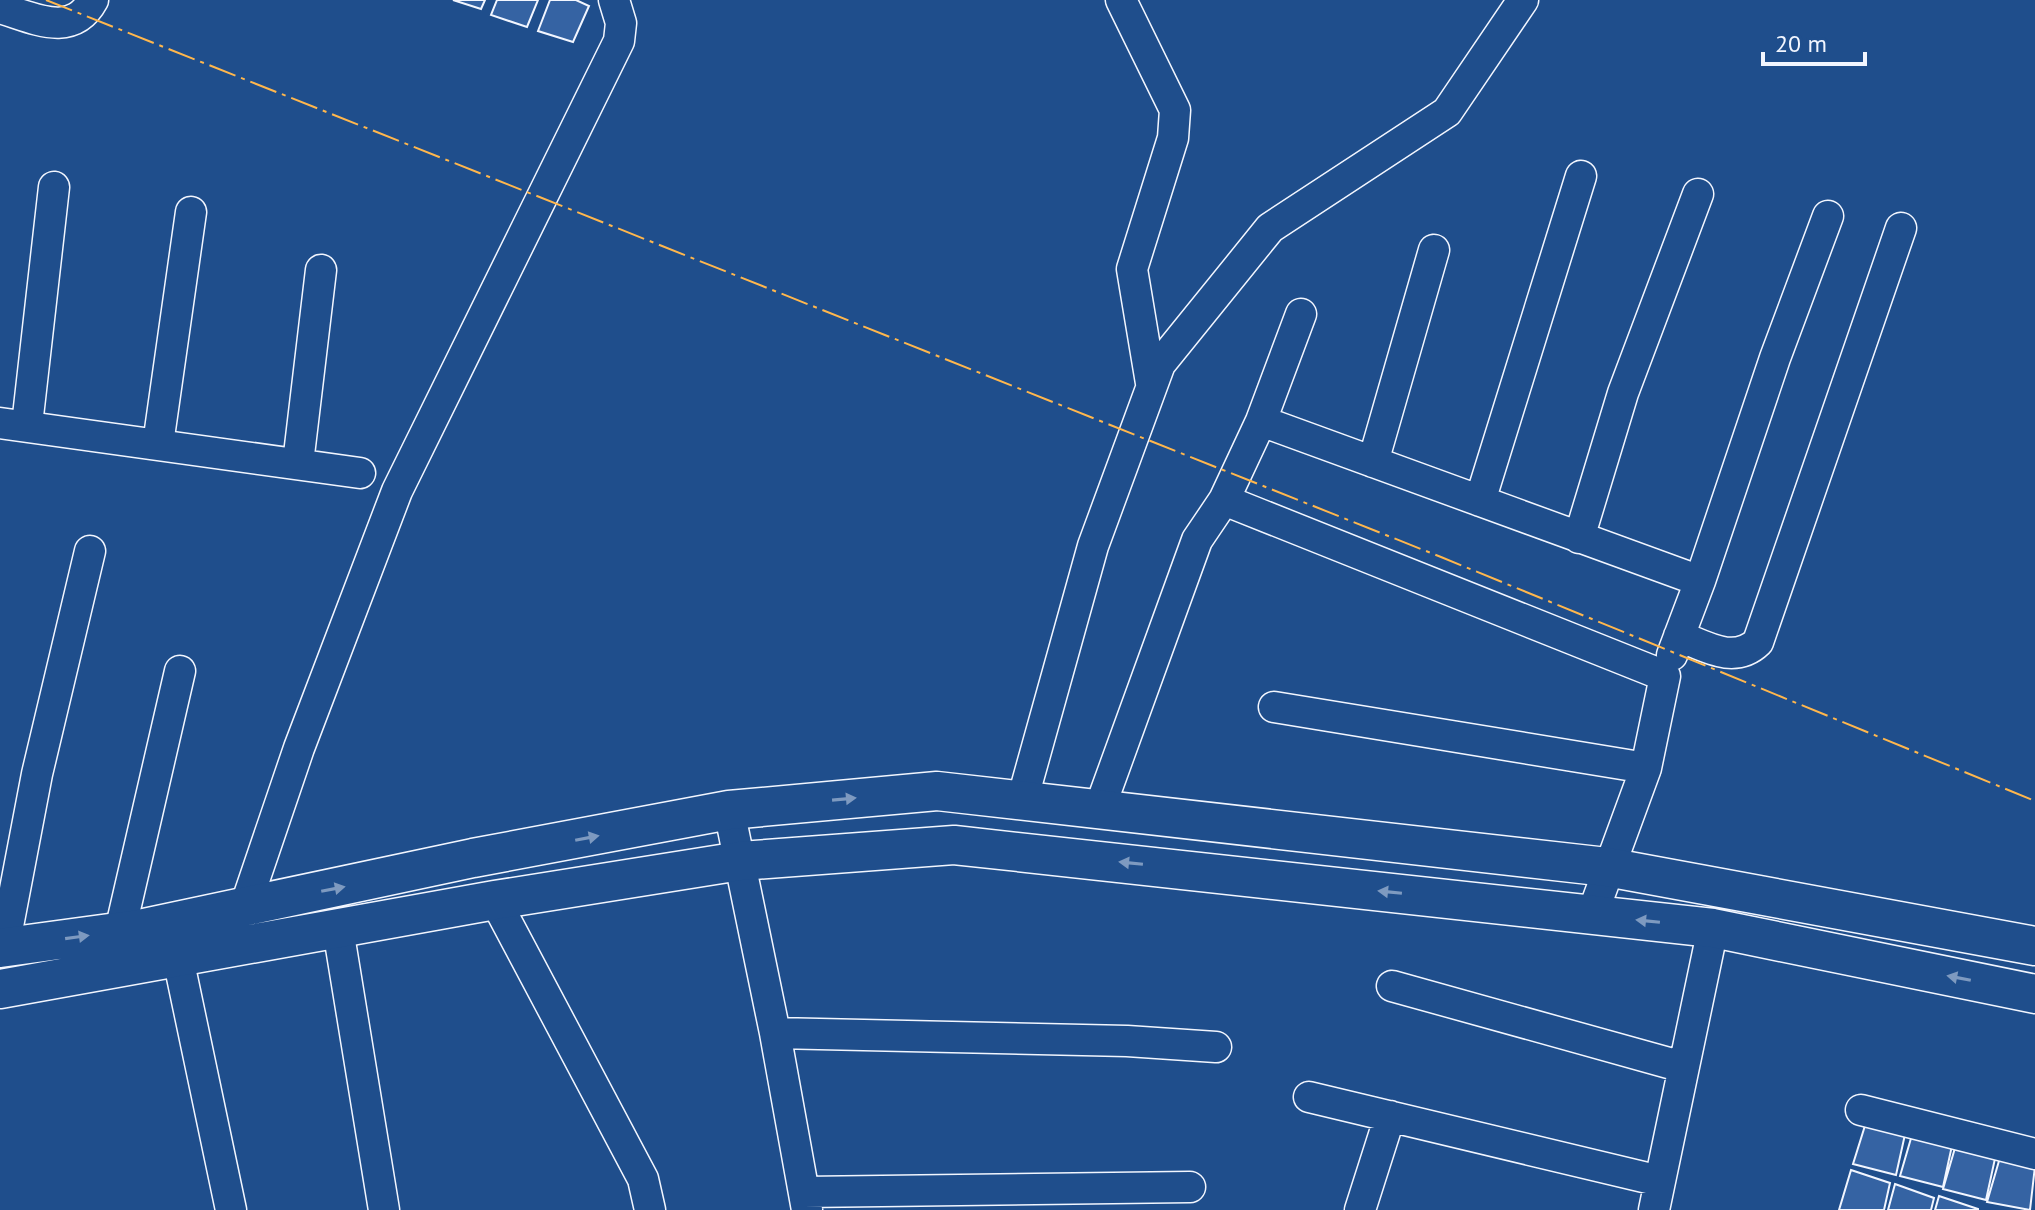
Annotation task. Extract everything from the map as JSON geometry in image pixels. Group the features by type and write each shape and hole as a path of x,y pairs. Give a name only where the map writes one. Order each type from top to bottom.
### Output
{"street":[{"path":"0,8 51,24 68,25 79,20 93,0"},
{"path":"246,904 299,748 397,491 619,41 621,23 614,0"},
{"path":"1121,0 1175,110 1173,138 1132,269 1151,383"},
{"path":"1022,801 1087,564 1151,383 1170,347 1249,249 1270,228 1447,112 1523,0"},
{"path":"1480,501 1581,176"},
{"path":"54,187 13,424 360,473"},
{"path":"1579,538 1623,393 1698,194"},
{"path":"158,444 191,212"},
{"path":"1592,915 1607,867 1646,768 1665,676 1775,358 1828,216"},
{"path":"1679,636 1727,654 1749,650 1758,642 1901,228"},
{"path":"1373,462 1434,250"},
{"path":"298,463 321,270"},
{"path":"1099,810 1197,540 1224,500 1261,421 1301,314"},
{"path":"1261,421 1700,581"},
{"path":"1224,500 1665,676"},
{"path":"90,551 37,774 2,947 120,931 729,810 937,791 1607,867 2035,946"},
{"path":"120,931 180,671"},
{"path":"1274,707 1646,768"},
{"path":"729,810 775,1033 805,1201 1190,1187"},
{"path":"1186,869 1193,821"},
{"path":"0,989 495,900 740,861 954,845 1713,928 2035,994"},
{"path":"495,900 643,1179 650,1210"},
{"path":"1309,1097 1390,1116 1657,1196 1713,928"},
{"path":"338,929 384,1210"},
{"path":"178,958 231,1210"},
{"path":"1392,986 1683,1067"},
{"path":"775,1033 1127,1041 1216,1047"},
{"path":"1861,1110 2035,1154"},
{"path":"1360,1210 1390,1116"}],"building":[{"path":"453,0 485,0 481,9"},
{"path":"497,0 538,0 527,27 491,15"},
{"path":"550,0 576,0 589,6 573,42 538,31"},
{"path":"1868,1116 1906,1130 1896,1175 1853,1164"},
{"path":"1914,1128 1953,1141 1943,1187 1900,1176"},
{"path":"1957,1141 1996,1154 1986,1200 1943,1189"},
{"path":"2001,1154 2035,1166 2030,1210 1987,1202"},
{"path":"1851,1170 1890,1183 1884,1210 1839,1210"},
{"path":"1895,1184 1934,1198 1931,1210 1888,1210"},
{"path":"1939,1196 1978,1209 1978,1210 1935,1210"}],"power":[{"path":"46,0 1441,557 2035,801"}]}
